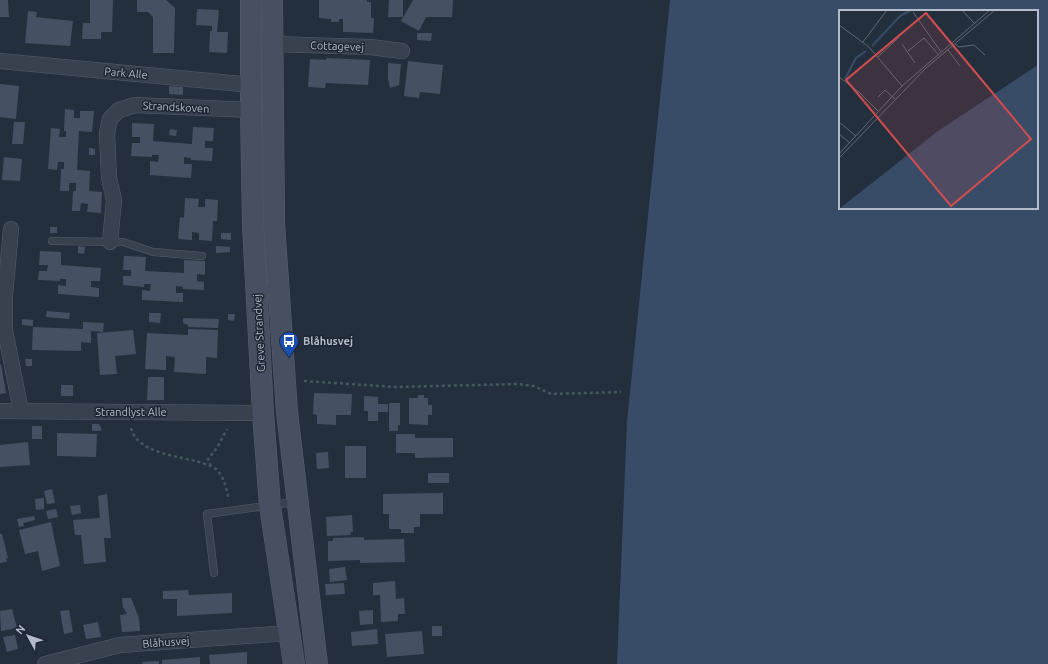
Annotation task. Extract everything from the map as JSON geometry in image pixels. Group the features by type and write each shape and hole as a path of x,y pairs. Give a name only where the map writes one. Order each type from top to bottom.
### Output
{"main road":[{"name":"Greve Strandvej","path":"252,0 251,110 253,226 263,413 270,506 294,664"},
{"name":"Greve Strandvej","path":"272,0 274,223 285,380 317,664"}],"street":[{"name":"Cottagevej","path":"272,44 370,47 402,51"},
{"name":"Park Alle","path":"0,61 252,85"},
{"name":"Strandskoven","path":"110,242 114,200 109,178 107,134 110,119 119,110 135,105 251,110"},
{"path":"11,229 4,296 6,330 21,411"},
{"name":"Strandlyst Alle","path":"0,411 263,413"},
{"name":"Blåhusvej","path":"45,664 120,645 290,633"}],"lane":[{"path":"52,241 123,242 153,252 202,256"},
{"path":"214,573 207,514 298,502"}],"path":[{"path":"285,380 396,387 518,384 534,386 551,394 621,392"},
{"path":"127,412 132,432 139,442 155,451 215,468 224,479 232,511"},
{"path":"211,466 208,459 217,448 234,413"}],"water":[{"path":"670,0 1048,0 1048,664 617,664 627,422"}],"building":[{"path":"0,0 8,0 9,17 0,17"},
{"path":"90,0 113,0 112,32 101,32 101,39 82,39 83,23 90,23"},
{"path":"137,0 166,0 175,8 174,53 153,53 153,17 148,12 137,12"},
{"path":"319,0 367,0 367,2 371,2 371,18 374,18 373,33 343,32 343,19 339,19 339,22 331,22 331,19 319,18"},
{"path":"389,0 403,0 403,17 388,17"},
{"path":"413,0 453,0 452,17 426,17 419,31 401,21"},
{"path":"197,9 219,10 217,32 228,32 227,53 209,52 210,31 212,31 212,26 196,25"},
{"path":"28,11 37,12 36,17 73,21 70,46 25,43"},
{"path":"417,33 432,33 431,41 417,40"},
{"path":"326,58 370,60 368,85 326,83 325,88 308,87 310,59 326,60"},
{"path":"408,61 443,65 440,94 420,92 419,98 404,96"},
{"path":"388,63 401,64 399,85 390,88 388,78"},
{"path":"0,84 19,86 16,119 0,117"},
{"path":"169,86 183,87 183,95 169,94"},
{"path":"65,109 74,110 74,118 80,118 80,111 94,111 92,132 79,131 77,170 90,171 89,191 102,192 101,213 87,212 88,204 81,203 80,211 72,211 73,191 76,191 76,183 69,183 69,191 60,191 61,169 64,169 64,162 58,162 57,170 48,169 51,128 60,129 59,137 66,137 66,131 64,131"},
{"path":"14,122 25,122 23,144 12,144"},
{"path":"132,123 154,124 153,141 192,144 193,127 214,128 213,141 205,141 205,148 213,148 212,161 191,160 191,158 184,157 184,164 192,164 191,178 150,175 150,161 158,162 159,155 152,155 152,157 131,156 132,143 140,143 140,137 132,137"},
{"path":"170,129 177,130 176,136 169,135"},
{"path":"89,148 95,149 95,155 89,155"},
{"path":"4,157 22,159 20,181 2,180"},
{"path":"185,198 199,199 198,207 205,207 205,199 218,200 217,221 213,221 212,241 199,240 199,233 192,232 192,240 178,239 180,217 184,218"},
{"path":"50,227 57,227 57,233 50,233"},
{"path":"221,233 231,233 231,240 221,239"},
{"path":"78,246 85,247 84,254 78,253"},
{"path":"216,246 230,247 230,252 216,253"},
{"path":"40,251 61,252 61,265 101,268 100,281 91,281 91,287 99,288 99,297 58,294 58,285 66,286 66,279 60,279 60,281 38,280 39,271 47,271 48,265 39,265"},
{"path":"124,256 146,257 145,271 184,273 184,260 205,261 205,275 197,274 197,281 204,282 204,290 183,289 183,287 176,286 176,293 183,293 183,302 142,300 142,290 150,291 151,284 144,284 144,287 123,285 123,276 131,276 131,270 123,270"},
{"path":"47,311 70,313 69,319 46,317"},
{"path":"149,313 161,313 160,323 149,322"},
{"path":"228,314 235,314 234,321 228,320"},
{"path":"183,318 219,319 218,328 188,327 188,325 183,323"},
{"path":"22,319 33,320 33,326 22,325"},
{"path":"83,322 104,323 103,332 91,331 91,343 81,342 81,351 32,350 33,327 83,329"},
{"path":"188,329 218,330 217,358 206,357 206,374 174,372 175,357 166,356 166,370 145,369 147,333 188,335"},
{"path":"133,330 136,354 115,356 117,374 100,375 97,333"},
{"path":"25,359 32,359 32,366 26,366"},
{"path":"1,364 6,393 0,394 0,365"},
{"path":"148,377 164,377 164,400 147,400"},
{"path":"61,385 73,385 73,396 61,396"},
{"path":"314,393 352,394 351,415 336,415 336,425 317,424 317,415 313,414"},
{"path":"418,395 424,395 424,398 428,398 428,405 432,405 432,415 428,415 428,425 409,424 409,398 418,398"},
{"path":"364,396 378,397 378,404 388,404 388,412 378,412 378,421 368,421 368,411 364,411"},
{"path":"389,403 400,403 400,425 398,425 398,431 389,431"},
{"path":"92,424 99,424 101,431 92,431"},
{"path":"32,426 42,426 42,439 32,439"},
{"path":"57,433 97,434 96,457 57,456"},
{"path":"396,434 415,434 415,438 453,438 453,457 415,458 415,453 396,453"},
{"path":"28,442 30,465 0,467 0,445"},
{"path":"345,446 366,446 366,478 345,478"},
{"path":"328,452 329,468 317,469 316,453"},
{"path":"428,473 449,473 449,483 428,483"},
{"path":"52,489 55,503 47,504 44,491"},
{"path":"443,493 443,514 420,514 420,527 414,527 414,533 401,533 401,529 389,529 389,514 383,514 383,494"},
{"path":"107,494 111,538 104,538 106,562 84,564 81,535 75,535 73,520 100,518 98,496"},
{"path":"44,498 44,509 36,510 35,499"},
{"path":"80,505 81,513 72,515 70,506"},
{"path":"56,509 58,517 48,519 46,511"},
{"path":"352,515 353,532 350,532 351,535 327,536 326,517"},
{"path":"34,516 35,520 23,523 24,526 19,527 17,519"},
{"path":"51,522 60,566 42,571 38,551 25,554 19,530"},
{"path":"0,534 2,534 8,558 6,558 7,562 0,563"},
{"path":"364,537 364,540 404,539 405,562 360,563 360,560 328,561 328,541 333,541 333,538"},
{"path":"345,567 347,580 330,582 329,569"},
{"path":"395,581 396,599 404,598 405,614 398,614 398,621 381,622 380,595 373,595 373,583"},
{"path":"344,583 345,594 326,595 325,584"},
{"path":"188,590 189,595 232,593 232,613 177,616 177,599 163,599 163,591"},
{"path":"122,598 131,598 139,618 140,631 122,632 120,615 127,614 123,607"},
{"path":"12,609 17,628 1,631 0,611"},
{"path":"69,610 73,632 64,634 60,611"},
{"path":"373,610 373,624 360,625 359,611"},
{"path":"98,622 101,637 86,639 83,625"},
{"path":"432,626 442,626 442,636 432,636"},
{"path":"377,629 378,644 352,646 351,632"},
{"path":"422,631 424,654 387,657 385,634"},
{"path":"15,635 18,649 7,652 3,637"},
{"path":"247,652 247,664 210,664 209,655"},
{"path":"200,657 200,664 162,664 162,660"},
{"path":"159,661 159,664 143,664 142,662"}],"place":[{"name":"Blåhusvej","path":"289,358"}]}
